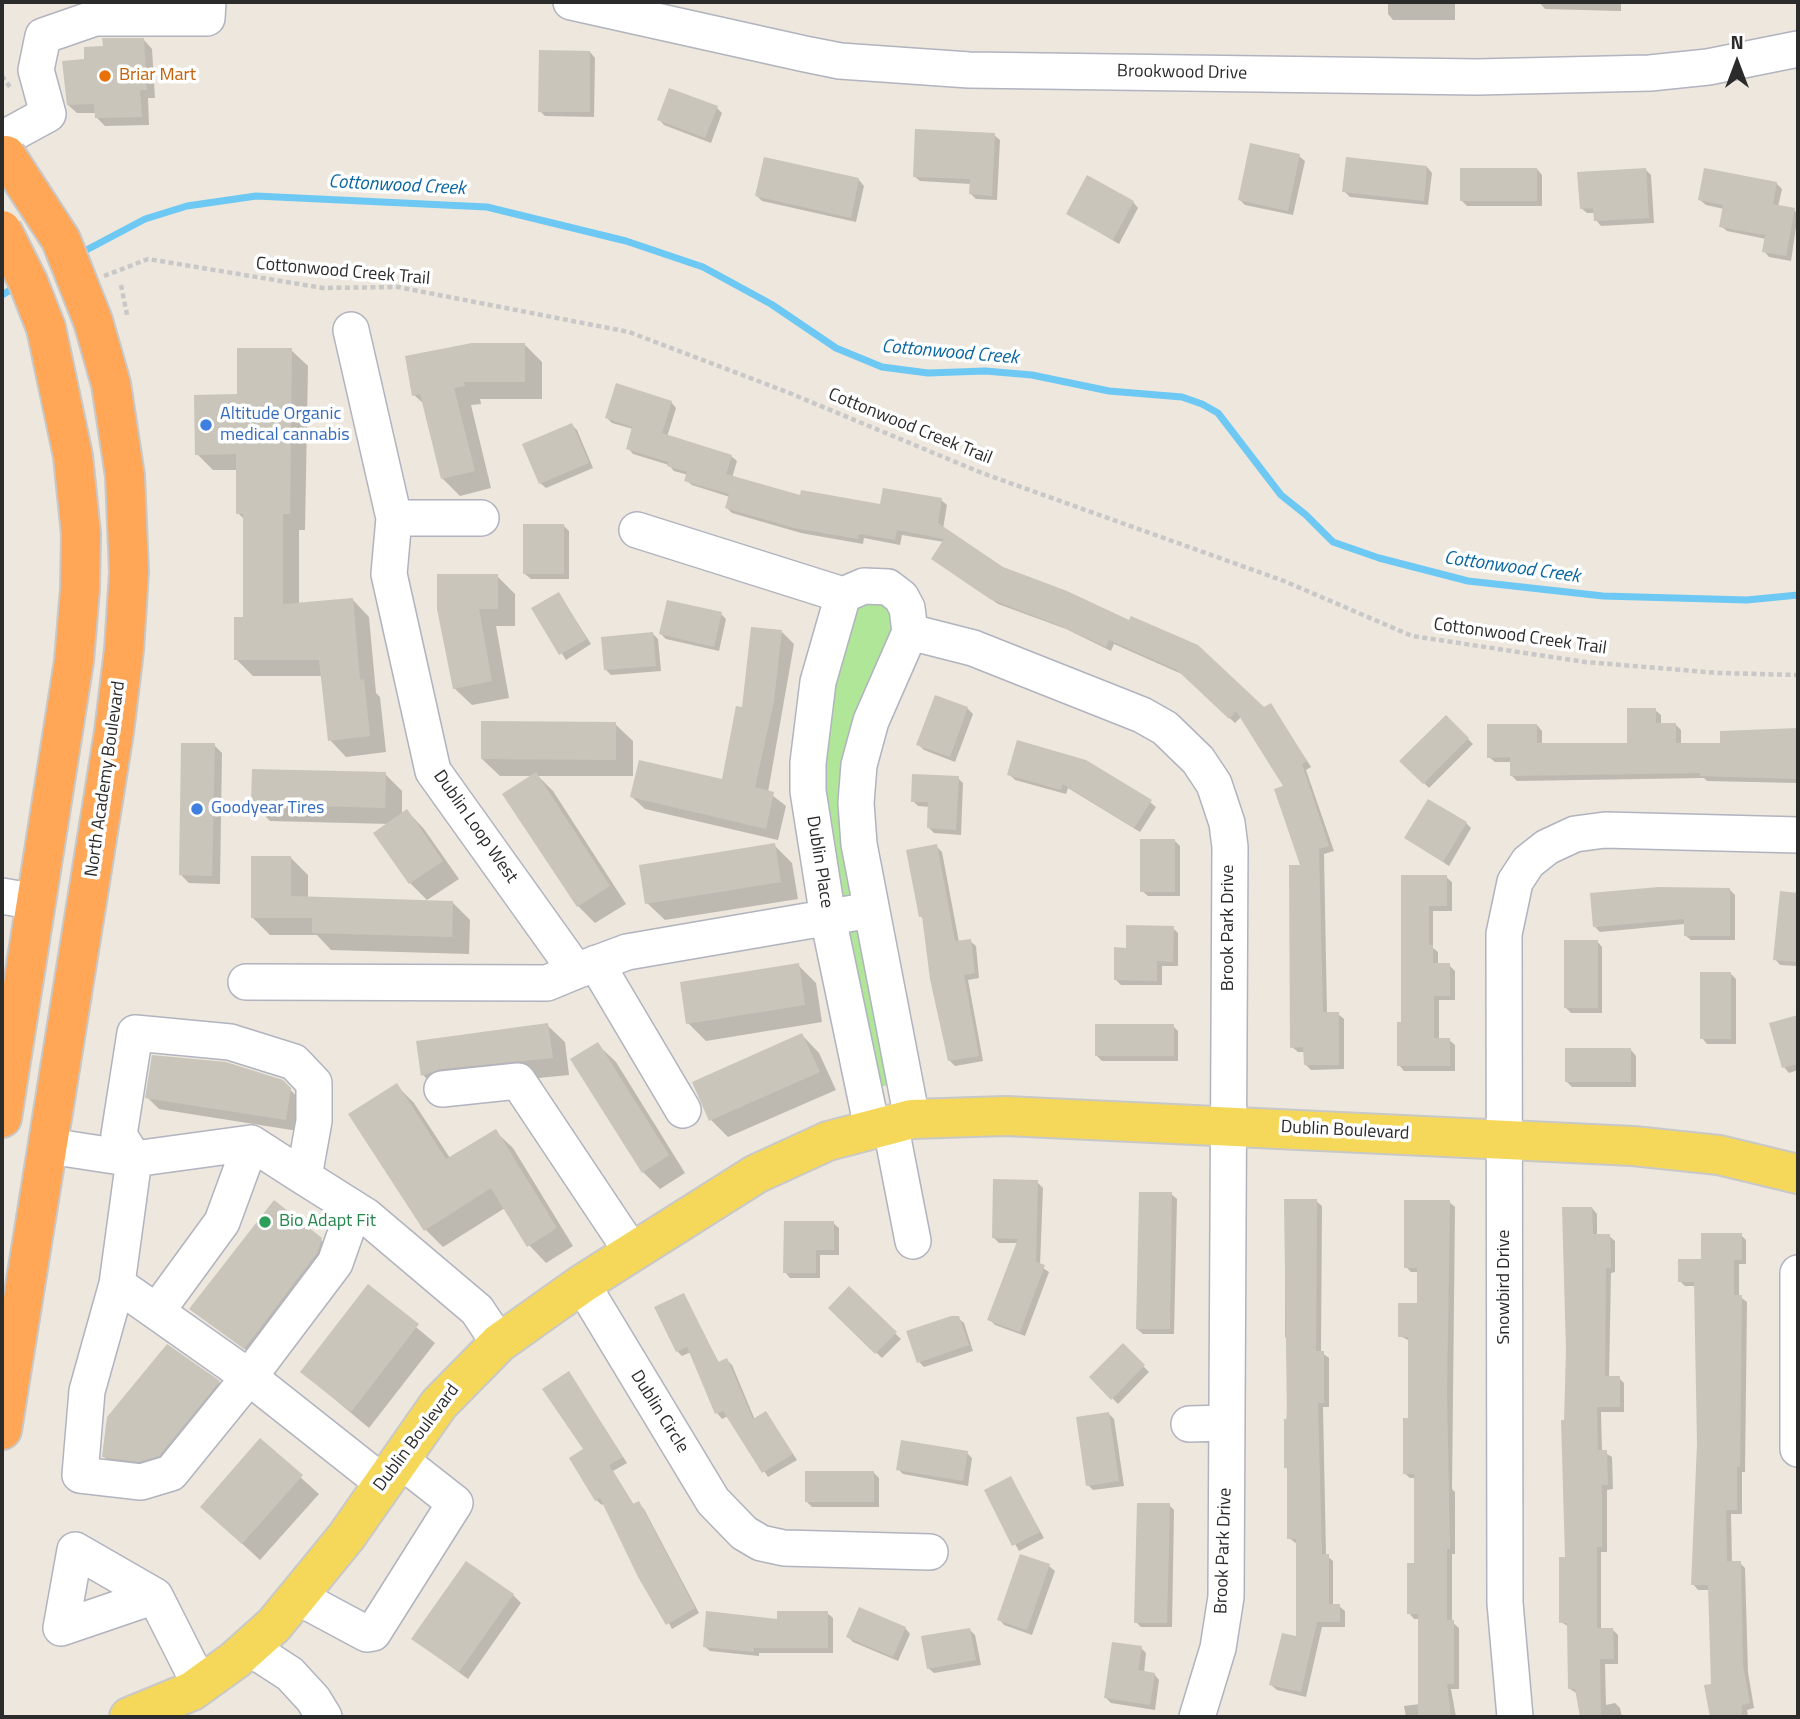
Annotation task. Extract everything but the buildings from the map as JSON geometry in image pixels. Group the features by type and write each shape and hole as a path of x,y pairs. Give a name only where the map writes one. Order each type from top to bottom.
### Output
{"highway":[{"name":"North Academy Boulevard","path":"2,1430 114,732 130,572 125,476 111,384 110,318 3,147"},
{"path":"2,230 29,282 46,328 73,456 81,562 74,661 19,899 2,1118"}],"main road":[{"name":"Dublin Boulevard","path":"129,1717 154,1709 200,1685 250,1648 298,1597 346,1537 446,1395 499,1343 582,1284 775,1164 828,1141 891,1123 1006,1116 1228,1125 1687,1151 1740,1159 1798,1174"}],"street":[{"path":"3,147 48,114 36,70 43,36 95,18 207,18 208,2"},
{"name":"Brookwood Drive","path":"571,2 644,10 766,47 840,61 969,70 1477,77 1637,74 1708,67 1798,49"},
{"name":"Dublin Loop West","path":"351,330 394,518 389,574 433,771 586,967 683,1110"},
{"path":"394,518 481,518"},
{"path":"636,530 843,595 864,586 888,587 901,597 907,608 910,632 871,721 859,765 856,822 871,910 891,1123 913,1241"},
{"name":"Dublin Place","path":"843,595 818,682 808,763 811,819 828,918 891,1123"},
{"name":"Brook Park Drive","path":"910,632 974,648 1142,715 1165,728 1183,744 1214,784 1227,823 1230,847 1226,1597 1218,1648 1197,1717"},
{"name":"Snowbird Drive","path":"1514,1717 1505,1603 1504,934 1522,856 1575,834 1605,830 1798,835"},
{"path":"246,982 547,983 627,952 871,910"},
{"path":"304,1177 314,1121 314,1083 294,1062 230,1042 135,1033 117,1284 87,1391 80,1475 141,1482 170,1473 249,1377 335,1263 354,1209"},
{"path":"442,1089 517,1081 632,1252"},
{"path":"48,1146 127,1147 251,1143 354,1209 477,1310 499,1343"},
{"path":"157,1311 222,1222 251,1143"},
{"path":"1798,1273 1798,1449"},
{"path":"117,1284 249,1377 391,1471 455,1503 373,1633 368,1634 298,1597"},
{"name":"Dublin Circle","path":"582,1284 713,1501 727,1519 736,1544 930,1552"},
{"path":"1189,1423 1226,1423"},
{"path":"155,1596 200,1685"},
{"path":"250,1648 289,1674 313,1699 324,1717"}],"path":[{"name":"Cottonwood Creek Trail","path":"97,278 148,259 323,288 398,287 629,332 787,392 982,473 1284,581 1412,636 1585,662 1719,673 1798,675"},
{"path":"110,318 121,285"}],"green space":[{"path":"875,596 897,613 854,896 843,899 823,822 823,725 853,607"},
{"path":"858,928 891,1082 885,1086 880,1086 847,935 849,931"}],"waterway":[{"name":"Cottonwood Creek","path":"77,255 145,219 187,206 256,196 487,207 626,241 703,267 771,304 836,348 882,367 928,373 985,371 1032,375 1109,391 1182,397 1202,404 1218,413 1281,495 1333,542 1379,558 1468,581 1603,596 1747,600 1798,595"},
{"name":"Cottonwood Creek","path":"2,295 17,286"}],"place":[{"name":"Briar Mart","path":"105,76"},
{"name":"Altitude Organic medical cannabis","path":"206,425"},
{"name":"Goodyear Tires","path":"197,809"},
{"name":"Bio Adapt Fit","path":"265,1222"}]}
